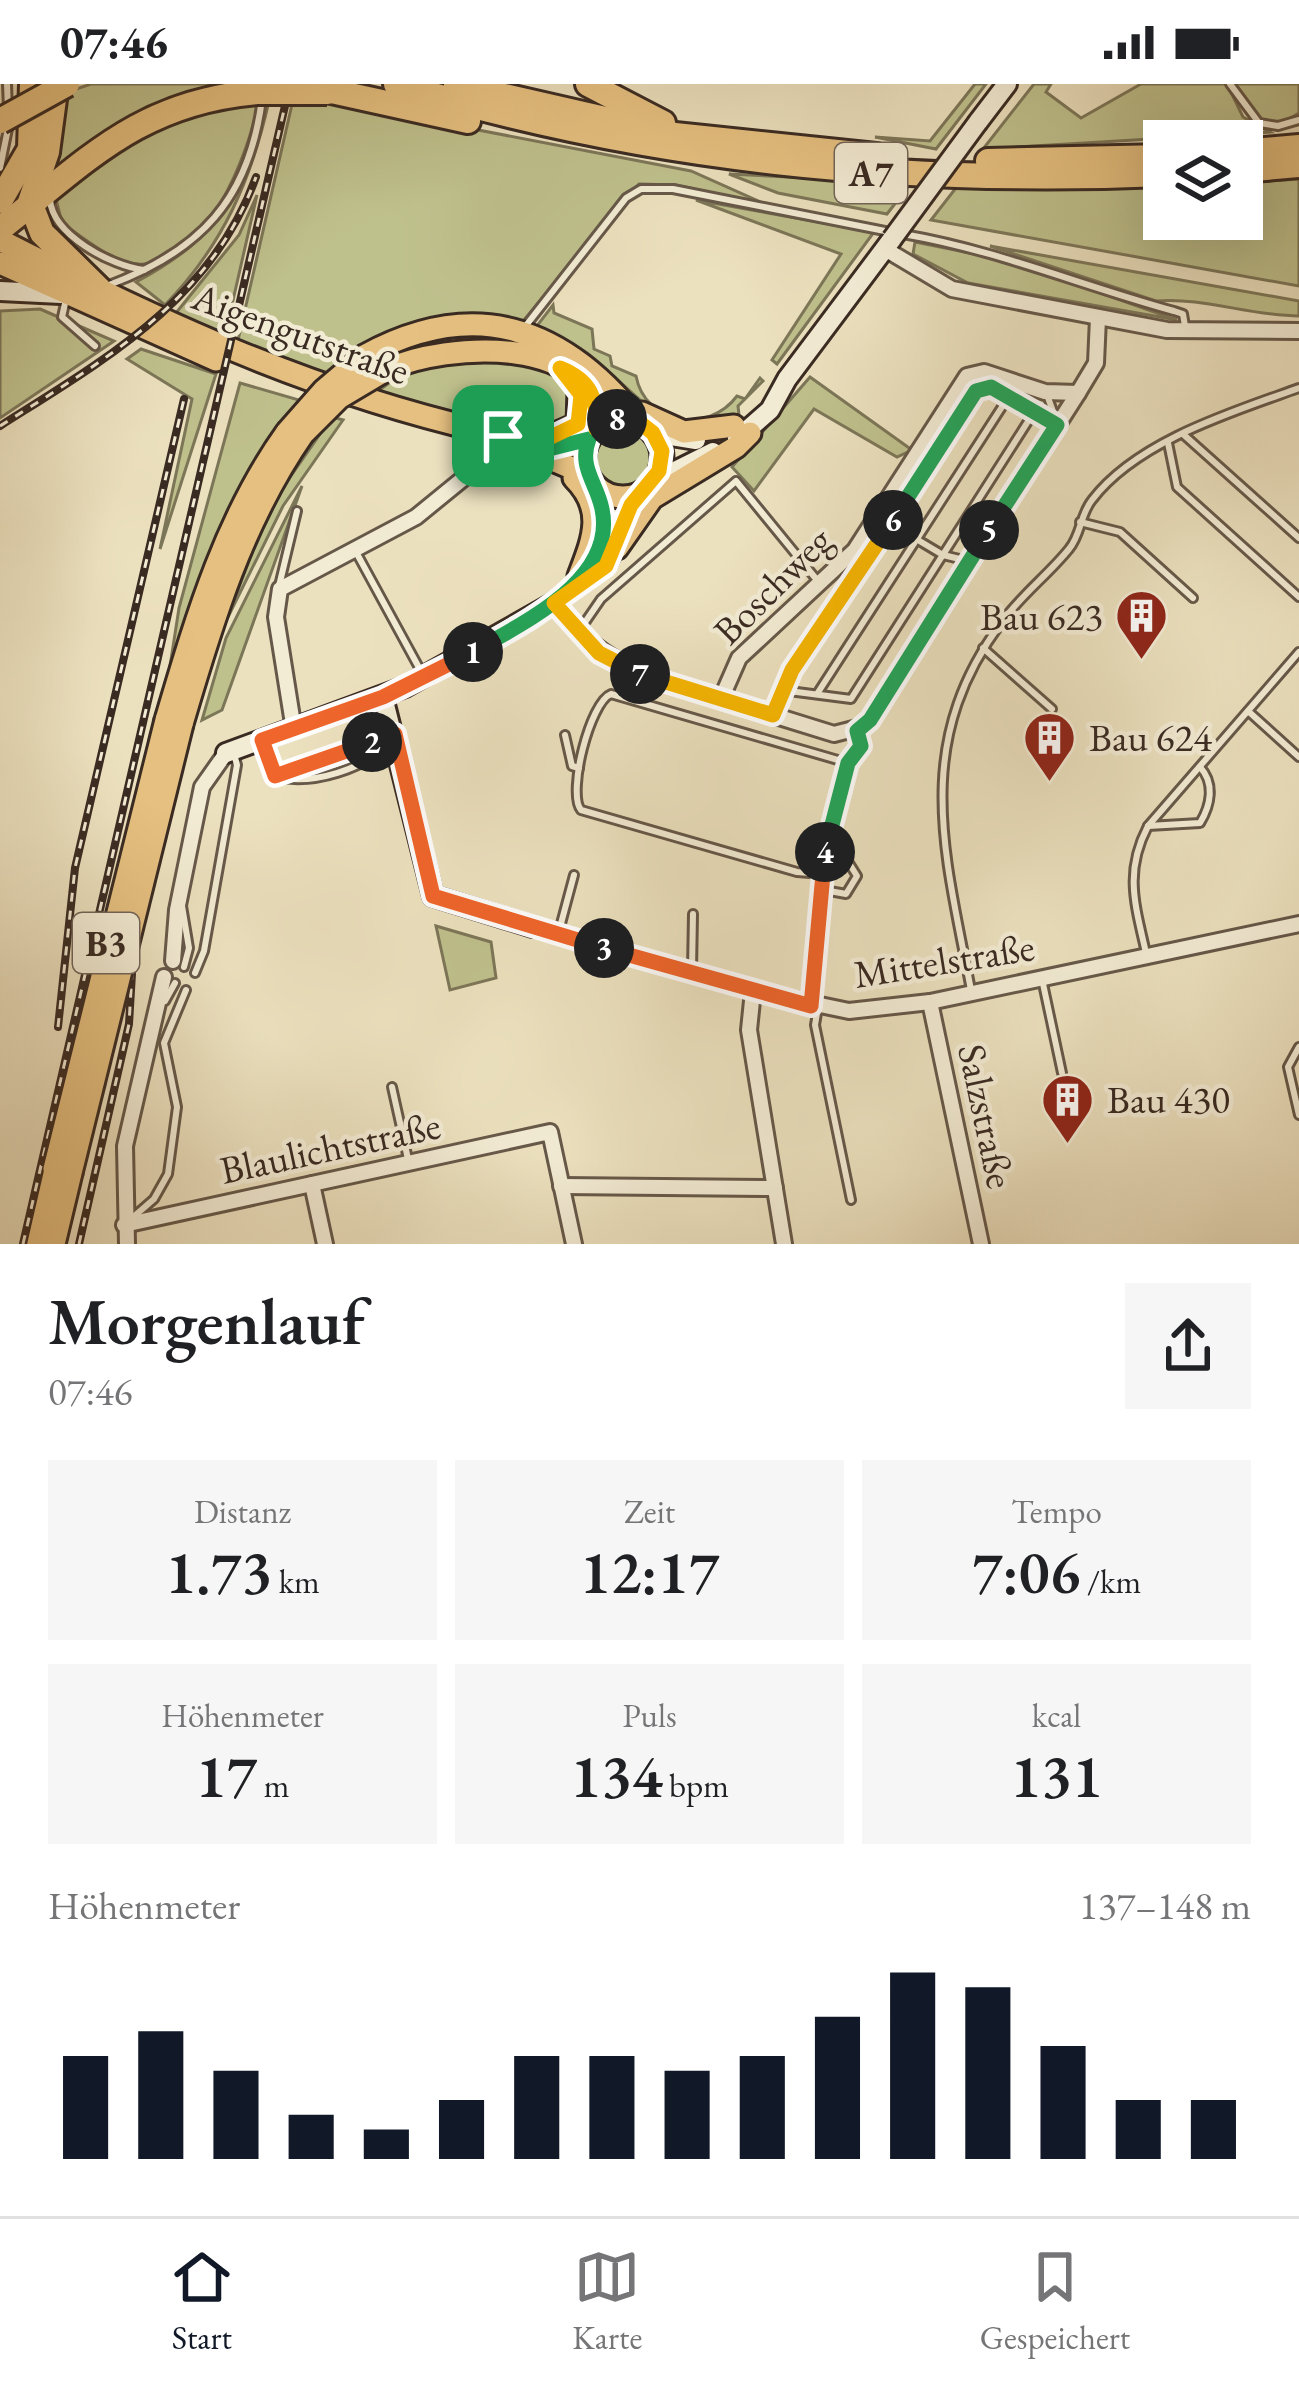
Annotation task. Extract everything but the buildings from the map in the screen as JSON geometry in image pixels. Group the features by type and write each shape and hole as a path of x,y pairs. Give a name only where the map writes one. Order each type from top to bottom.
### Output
{"highway":[{"path":"0,201 30,149 32,84"},
{"path":"56,84 47,152 30,202 42,233 99,289"},
{"path":"0,122 67,84"},
{"name":"A7","path":"396,84 560,129 913,175 1143,174"},
{"name":"A7","path":"453,84 592,119 692,137 722,150 976,161 1143,157"},
{"path":"588,84 692,137"},
{"path":"0,229 145,119 201,100 260,88 316,88 486,125 560,129"},
{"path":"1263,150 1299,147"},
{"path":"1263,168 1299,165"}],"main road":[{"name":"Aigengutstraße","path":"0,240 246,360 512,443"},
{"name":"Aigengutstraße","path":"0,263 169,343 303,391 512,443 553,448 592,434"},
{"name":"B3","path":"37,1244 62,1171 218,558 256,479 324,390 364,356 431,328 494,325 572,353 646,423"},
{"name":"B3","path":"295,433 339,398 386,370 420,357 463,352 520,355 560,368"},
{"path":"512,443 549,438 578,424 581,395 560,368"},
{"path":"560,368 577,374 591,390 592,434 584,455 590,479"},
{"path":"592,434 614,419 684,431 742,429 736,447 652,498 617,548"},
{"path":"512,443 560,460 615,496 646,488 662,456 646,423"},
{"path":"512,443 567,472 592,502 595,536 579,576"},
{"name":"B3","path":"54,1244 62,1171"}],"street":[{"path":"179,964 180,897 202,788 230,752 424,678 603,569 646,488 742,429 787,380 1006,84"},
{"path":"888,244 941,286 1185,331 1299,331"},
{"path":"0,291 67,296"},
{"path":"857,731 870,720 1092,372 1098,318"},
{"name":"Boschweg","path":"721,699 740,658 822,586 869,531 967,376 984,372 1045,392 1078,393"},
{"path":"294,730 276,616 280,590 432,507 481,464"},
{"path":"559,600 599,550 604,530 590,479"},
{"name":"Boschweg","path":"559,600 577,634 620,665 834,734 857,731"},
{"path":"383,697 433,896 532,927"},
{"name":"Mittelstraße","path":"532,927 753,992 849,1011 930,1003 1299,924"},
{"path":"127,1244 125,1146 150,1026 170,980"},
{"path":"753,992 749,1030 784,1244"},
{"name":"Salzstraße","path":"930,1003 981,1244"},
{"name":"Blaulichtstraße","path":"124,1225 550,1132 561,1186"},
{"path":"312,1184 325,1244"},
{"path":"574,1244 561,1186 775,1188"}],"lane":[{"path":"0,168 8,139 7,84"},
{"path":"1230,84 1259,123 1282,126 1299,120"},
{"path":"99,289 192,245 225,202 248,155 260,88"},
{"path":"55,183 51,209 63,230 124,266 147,270"},
{"path":"521,331 626,198 641,189 662,188 1022,260 1069,280 1183,314 1185,331"},
{"path":"67,296 62,317 95,346"},
{"path":"773,715 788,691 792,670 976,391 991,387 1057,425"},
{"path":"972,994 945,852 942,788 947,725 983,648 1018,600 1068,550 1080,522 1106,486 1168,443 1299,388"},
{"path":"1045,392 1057,425"},
{"path":"817,694 1009,396"},
{"path":"788,691 851,699 1034,412"},
{"path":"1184,435 1299,538"},
{"path":"1168,443 1177,487 1299,597"},
{"path":"577,634 601,599 736,482 822,586"},
{"path":"280,590 279,570 297,511"},
{"path":"1080,522 1120,532 1193,598"},
{"path":"891,524 943,555 969,562"},
{"path":"356,552 424,678"},
{"path":"983,648 1052,709"},
{"path":"1147,958 1130,883 1131,865 1148,826 1299,652"},
{"path":"823,874 797,872 581,811 573,796 579,768 597,705 611,694 848,763"},
{"path":"1248,711 1299,757"},
{"path":"851,1200 814,1006 824,864 848,763 861,746 857,731"},
{"path":"275,776 395,734"},
{"path":"275,776 304,783 377,756 395,734"},
{"path":"565,735 572,766 579,768"},
{"path":"1290,746 1299,736"},
{"path":"262,740 275,776"},
{"path":"195,974 237,765 230,752"},
{"path":"1148,826 1200,823 1209,800 1209,781 1200,767"},
{"path":"822,886 840,896 852,890 857,876 847,860 824,864"},
{"path":"558,935 574,875"},
{"path":"691,973 693,914"},
{"path":"1042,980 1063,1073"},
{"path":"124,1225 154,1199 168,1174 177,1107 164,1043 185,990"},
{"path":"1299,1047 1288,1060 1299,1115"},
{"path":"392,1087 409,1163"}],"green space":[{"path":"91,84 257,84 47,180 61,94"},
{"path":"975,84 986,84 936,149 875,137 930,141"},
{"path":"1034,84 1051,84 1046,92 1081,118 1141,84 1227,84 1248,120 1143,120 1143,140 983,149"},
{"path":"1234,84 1299,84 1299,113 1282,123 1260,119"},
{"path":"259,100 245,149 220,204 184,248 162,261 127,262 62,223 56,199 62,184 166,119"},
{"path":"293,100 343,104 691,171 763,203 810,214 676,185 639,184 524,320 363,346 320,378 236,349"},
{"path":"269,101 253,158 232,211 203,259 165,305 136,282 189,247 225,209 249,162"},
{"path":"729,174 911,183 887,214 778,193"},
{"path":"1299,179 1299,286 931,220 959,184 1143,188 1143,240 1263,240 1263,182"},
{"path":"257,195 223,344 176,313 239,235"},
{"path":"696,200 874,232 777,364 772,360 841,254"},
{"path":"915,242 1010,261 1177,320 968,283 913,254"},
{"path":"990,246 1299,301 1299,316 1156,301"},
{"path":"553,305 554,313 592,329 594,349 610,356 612,366 636,376 642,392 664,414 679,419 710,416 737,396 745,399 738,406 739,415 692,426 655,411 587,353 536,327"},
{"path":"40,309 114,341 0,418 0,311"},
{"path":"141,349 216,374 160,549 192,399 127,359"},
{"path":"454,359 519,363 552,372 572,389 575,418 545,434 531,433 370,397 404,372"},
{"path":"810,377 912,450 897,457 814,409 754,491 732,467"},
{"path":"240,383 299,400 235,503 204,577 166,692 179,608"},
{"path":"332,417 343,420 283,506 226,621 270,506"},
{"path":"624,431 644,439 652,459 644,479 624,487 604,479 596,459 604,439"},
{"path":"302,486 222,710 202,720 226,638"},
{"path":"436,926 491,942 496,978 450,990"}],"railway":[{"path":"23,1244 290,84"},
{"path":"0,426 115,351 183,292 237,220 256,177"},
{"path":"58,1027 75,868 184,399"},
{"path":"79,1244 129,1024 144,772"}],"place":[{"name":"Bau 623","path":"1142,662"},
{"name":"Bau 624","path":"1050,783"},
{"name":"Bau 430","path":"1068,1145"}],"route":[{"path":"560,368 577,374 591,390 596,429 626,418 650,430 662,451 658,476 631,505 606,566 554,603 577,634 620,665 773,715 788,691 792,670 976,391 997,389 1057,425 870,720 857,731 861,746 848,763 824,854 811,1006 433,896 395,734 275,776 262,740 406,688 474,651 563,596 596,556 604,519 585,467 589,439 553,448 503,436 549,438 569,433 578,424 581,395 560,368"}]}
